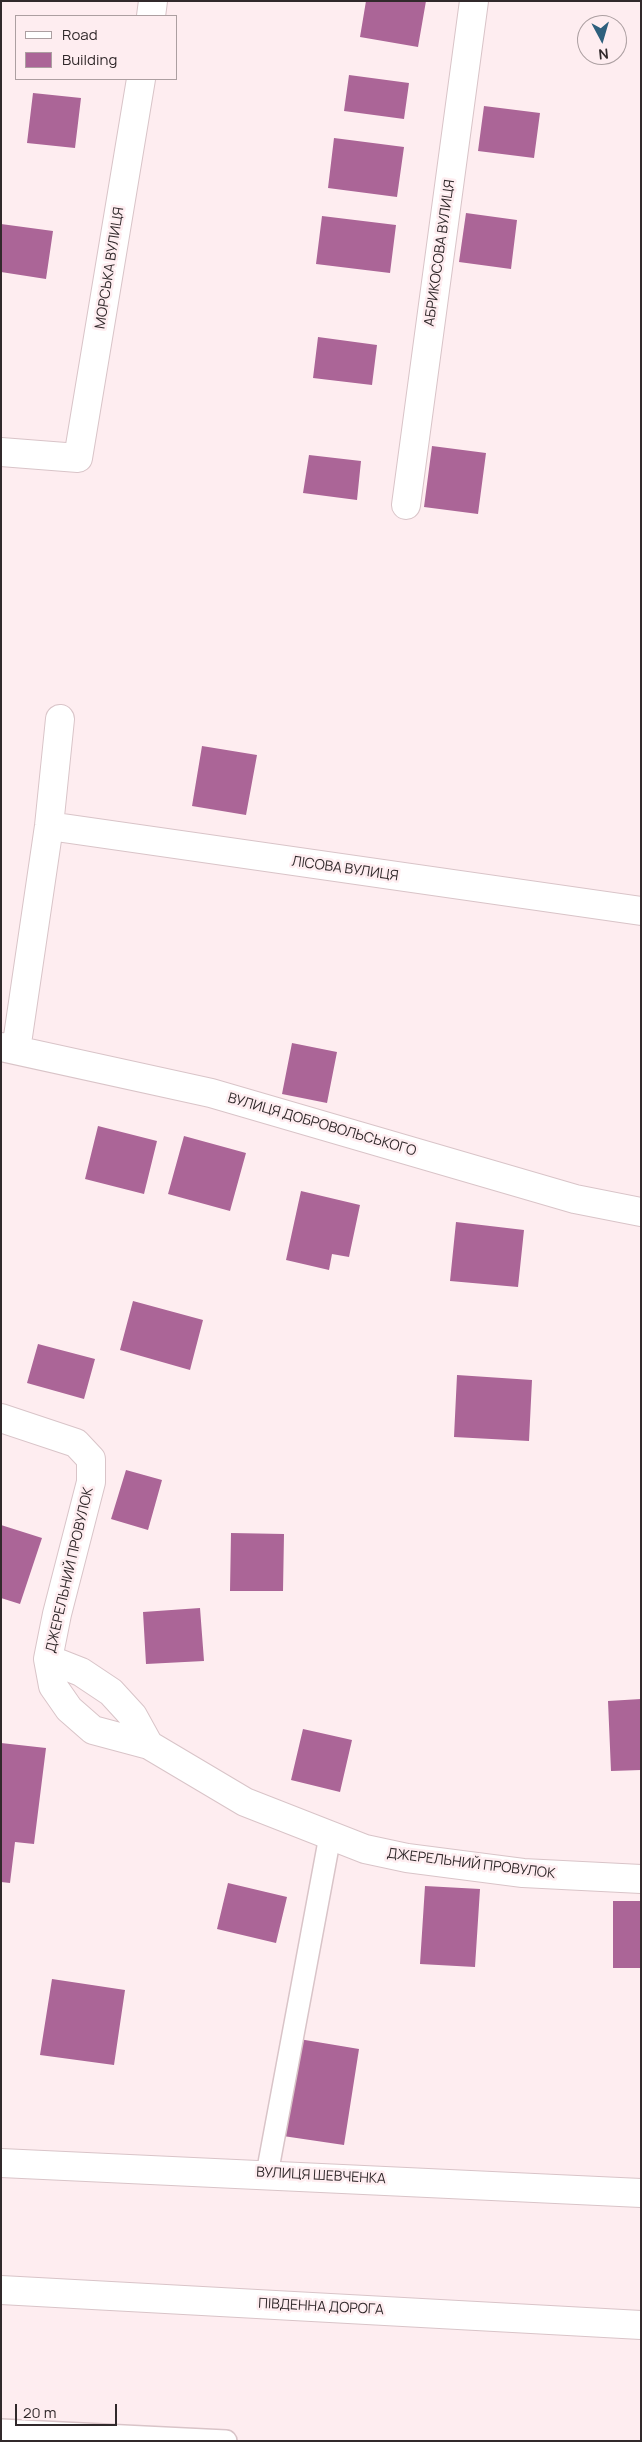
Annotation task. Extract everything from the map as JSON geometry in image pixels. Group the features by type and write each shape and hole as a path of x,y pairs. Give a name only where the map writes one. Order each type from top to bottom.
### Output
{"main road":[{"path":"151,15 154,1"},
{"name":"АБРИКОСОВА ВУЛИЦЯ","path":"406,505 474,1"},
{"name":"МОРСЬКА ВУЛИЦЯ","path":"1,452 78,458 141,80"},
{"path":"9,1049 49,826 60,719"},
{"name":"ЛІСОВА ВУЛИЦЯ","path":"49,826 641,911"},
{"name":"ВУЛИЦЯ ДОБРОВОЛЬСЬКОГО","path":"9,1049 211,1093 575,1200 641,1212"},
{"name":"ДЖЕРЕЛЬНИЙ ПРОВУЛОК","path":"1,1418 76,1443 92,1459 91,1482 56,1614 48,1659 53,1686 68,1710 93,1730 149,1745 245,1802 365,1849 407,1858 523,1873 641,1878"},
{"path":"48,1659 81,1672 111,1692 133,1716 149,1745"},
{"name":"ВУЛИЦЯ ШЕВЧЕНКА","path":"1,2162 641,2193"},
{"name":"ПІВДЕННА ДОРОГА","path":"1,2290 641,2325"}],"lane":[{"path":"267,2174 330,1836"},
{"path":"1,2430 226,2441"}],"building":[{"path":"366,1 426,1 418,47 360,37"},
{"path":"349,75 409,83 404,119 344,111"},
{"path":"33,93 81,98 75,148 27,143"},
{"path":"484,106 540,113 534,158 478,151"},
{"path":"334,138 404,147 397,197 328,188"},
{"path":"466,213 517,220 511,269 459,262"},
{"path":"322,216 396,225 390,273 316,264"},
{"path":"1,224 53,231 46,279 1,272"},
{"path":"318,337 377,345 372,385 313,378"},
{"path":"432,446 486,453 478,514 424,507"},
{"path":"309,455 361,461 357,500 303,493"},
{"path":"202,746 257,755 246,815 192,806"},
{"path":"292,1043 337,1052 327,1103 282,1094"},
{"path":"98,1126 157,1141 144,1194 85,1179"},
{"path":"184,1136 246,1153 230,1211 168,1194"},
{"path":"301,1191 360,1205 349,1257 332,1254 329,1270 286,1260"},
{"path":"456,1222 524,1230 518,1287 450,1281"},
{"path":"133,1301 203,1320 190,1370 120,1350"},
{"path":"38,1344 95,1359 84,1399 27,1383"},
{"path":"457,1375 532,1380 529,1441 454,1437"},
{"path":"126,1470 162,1480 148,1530 111,1519"},
{"path":"1,1525 42,1538 20,1604 1,1598"},
{"path":"231,1533 284,1534 283,1591 230,1591"},
{"path":"200,1608 204,1661 146,1664 143,1612"},
{"path":"641,1699 641,1770 611,1771 608,1701"},
{"path":"303,1729 352,1740 340,1792 291,1780"},
{"path":"1,1743 46,1748 34,1844 15,1842 10,1883 1,1882"},
{"path":"228,1883 287,1897 276,1943 217,1929"},
{"path":"425,1886 480,1889 475,1967 420,1964"},
{"path":"613,1901 641,1901 641,1968 613,1968"},
{"path":"52,1979 125,1990 114,2065 40,2055"},
{"path":"299,2039 359,2049 344,2145 283,2136"}]}
